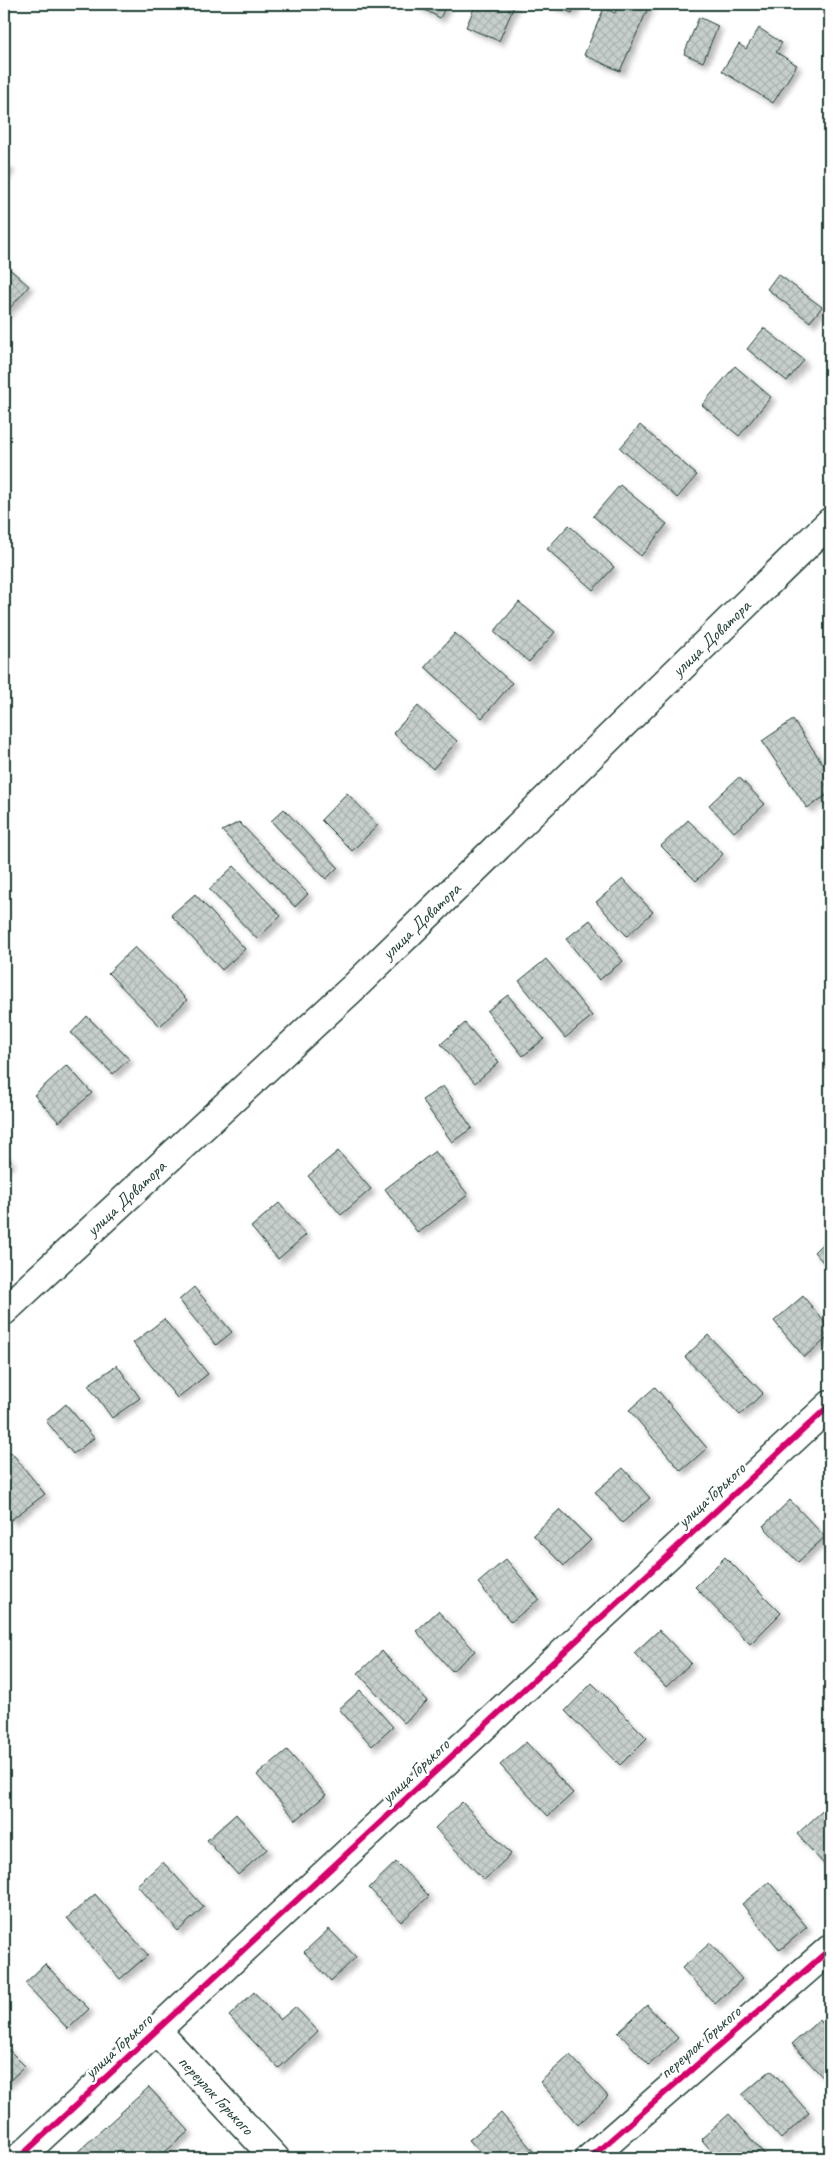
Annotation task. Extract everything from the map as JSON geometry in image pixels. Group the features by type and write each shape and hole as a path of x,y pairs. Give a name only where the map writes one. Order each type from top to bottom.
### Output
{"street":[{"name":"улица Доватора","path":"4,1311 355,986 830,522"},
{"name":"улица Горького","path":"19,2158 830,1405"},
{"name":"переулок Горького","path":"590,2158 830,1949"},
{"name":"переулок Горького","path":"157,2031 275,2158"}],"building":[{"path":"414,4 447,4 440,18"},
{"path":"476,4 515,4 499,41 466,27"},
{"path":"549,4 576,4 572,13"},
{"path":"619,4 650,4 620,71 584,55 604,8 615,13"},
{"path":"699,17 718,26 703,62 684,54"},
{"path":"759,28 782,43 776,52 797,65 773,103 722,71 739,44 746,49"},
{"path":"4,163 10,167 4,176"},
{"path":"4,264 29,286 4,315"},
{"path":"778,274 822,307 810,322 767,289"},
{"path":"764,328 804,360 787,381 747,349"},
{"path":"735,366 771,397 739,436 702,405"},
{"path":"640,425 697,475 677,498 620,448"},
{"path":"620,485 667,524 641,556 593,516"},
{"path":"569,525 614,567 593,590 547,549"},
{"path":"519,602 555,632 529,662 494,632"},
{"path":"455,633 512,683 482,718 425,667"},
{"path":"418,706 457,741 433,769 393,733"},
{"path":"793,720 830,774 830,793 807,808 762,741"},
{"path":"739,777 765,804 734,832 709,805"},
{"path":"347,793 378,825 352,851 321,820"},
{"path":"284,809 338,867 326,879 271,821"},
{"path":"688,820 723,854 696,881 661,846"},
{"path":"239,822 308,894 295,907 222,831"},
{"path":"234,866 281,916 257,939 209,889"},
{"path":"623,879 653,912 627,936 596,902"},
{"path":"195,894 245,949 222,970 171,915"},
{"path":"590,920 623,961 599,980 566,939"},
{"path":"135,947 187,1000 160,1026 108,973"},
{"path":"546,959 592,1016 565,1038 519,981"},
{"path":"508,995 544,1039 523,1056 487,1011"},
{"path":"87,1016 129,1059 113,1074 71,1033"},
{"path":"465,1023 499,1062 475,1083 441,1044"},
{"path":"67,1065 92,1093 59,1122 34,1095"},
{"path":"443,1086 472,1128 452,1142 422,1100"},
{"path":"338,1151 371,1189 341,1215 308,1176"},
{"path":"435,1151 468,1195 418,1233 385,1189"},
{"path":"4,1153 11,1161 4,1167"},
{"path":"279,1203 306,1235 278,1259 251,1227"},
{"path":"830,1236 830,1270 814,1252"},
{"path":"194,1287 232,1332 216,1345 179,1300"},
{"path":"803,1296 830,1329 830,1336 804,1357 774,1321"},
{"path":"164,1319 208,1374 177,1398 133,1343"},
{"path":"708,1335 763,1393 740,1415 685,1357"},
{"path":"117,1365 140,1398 112,1418 88,1385"},
{"path":"655,1387 707,1448 681,1471 629,1410"},
{"path":"66,1404 94,1438 73,1454 46,1421"},
{"path":"11,1452 45,1494 11,1520 4,1511 4,1458"},
{"path":"623,1468 650,1498 622,1523 595,1492"},
{"path":"790,1500 825,1537 798,1562 763,1526"},
{"path":"560,1509 591,1540 564,1566 533,1535"},
{"path":"725,1557 781,1613 750,1644 695,1587"},
{"path":"506,1559 539,1599 511,1622 478,1583"},
{"path":"438,1611 475,1651 452,1671 416,1631"},
{"path":"659,1630 691,1663 666,1687 634,1653"},
{"path":"382,1651 427,1701 404,1723 358,1673"},
{"path":"592,1683 647,1738 620,1765 565,1711"},
{"path":"360,1690 393,1727 372,1746 339,1709"},
{"path":"526,1742 573,1793 548,1816 500,1765"},
{"path":"287,1750 326,1795 296,1820 257,1775"},
{"path":"462,1802 511,1854 484,1880 435,1828"},
{"path":"830,1804 830,1871 797,1834"},
{"path":"236,1814 267,1849 238,1875 207,1840"},
{"path":"163,1862 204,1907 178,1931 137,1885"},
{"path":"396,1862 429,1896 401,1922 369,1888"},
{"path":"769,1882 807,1927 780,1950 742,1904"},
{"path":"95,1894 148,1955 120,1979 67,1918"},
{"path":"329,1929 356,1957 331,1981 304,1952"},
{"path":"710,1943 742,1979 715,2004 682,1968"},
{"path":"45,1964 89,2009 68,2029 25,1983"},
{"path":"254,1992 280,2020 295,2007 318,2031 279,2068 229,2016"},
{"path":"647,2005 678,2038 649,2065 618,2032"},
{"path":"819,2020 830,2032 830,2085 792,2044"},
{"path":"4,2045 25,2066 4,2086"},
{"path":"570,2055 608,2096 578,2125 540,2082"},
{"path":"771,2070 809,2113 781,2139 742,2095"},
{"path":"149,2087 189,2131 158,2158 72,2157"},
{"path":"501,2113 537,2158 485,2158 469,2140"},
{"path":"729,2114 768,2158 718,2158 701,2139"}],"cycle path":[{"path":"19,2158 830,1405"},
{"path":"590,2158 830,1949"}]}
